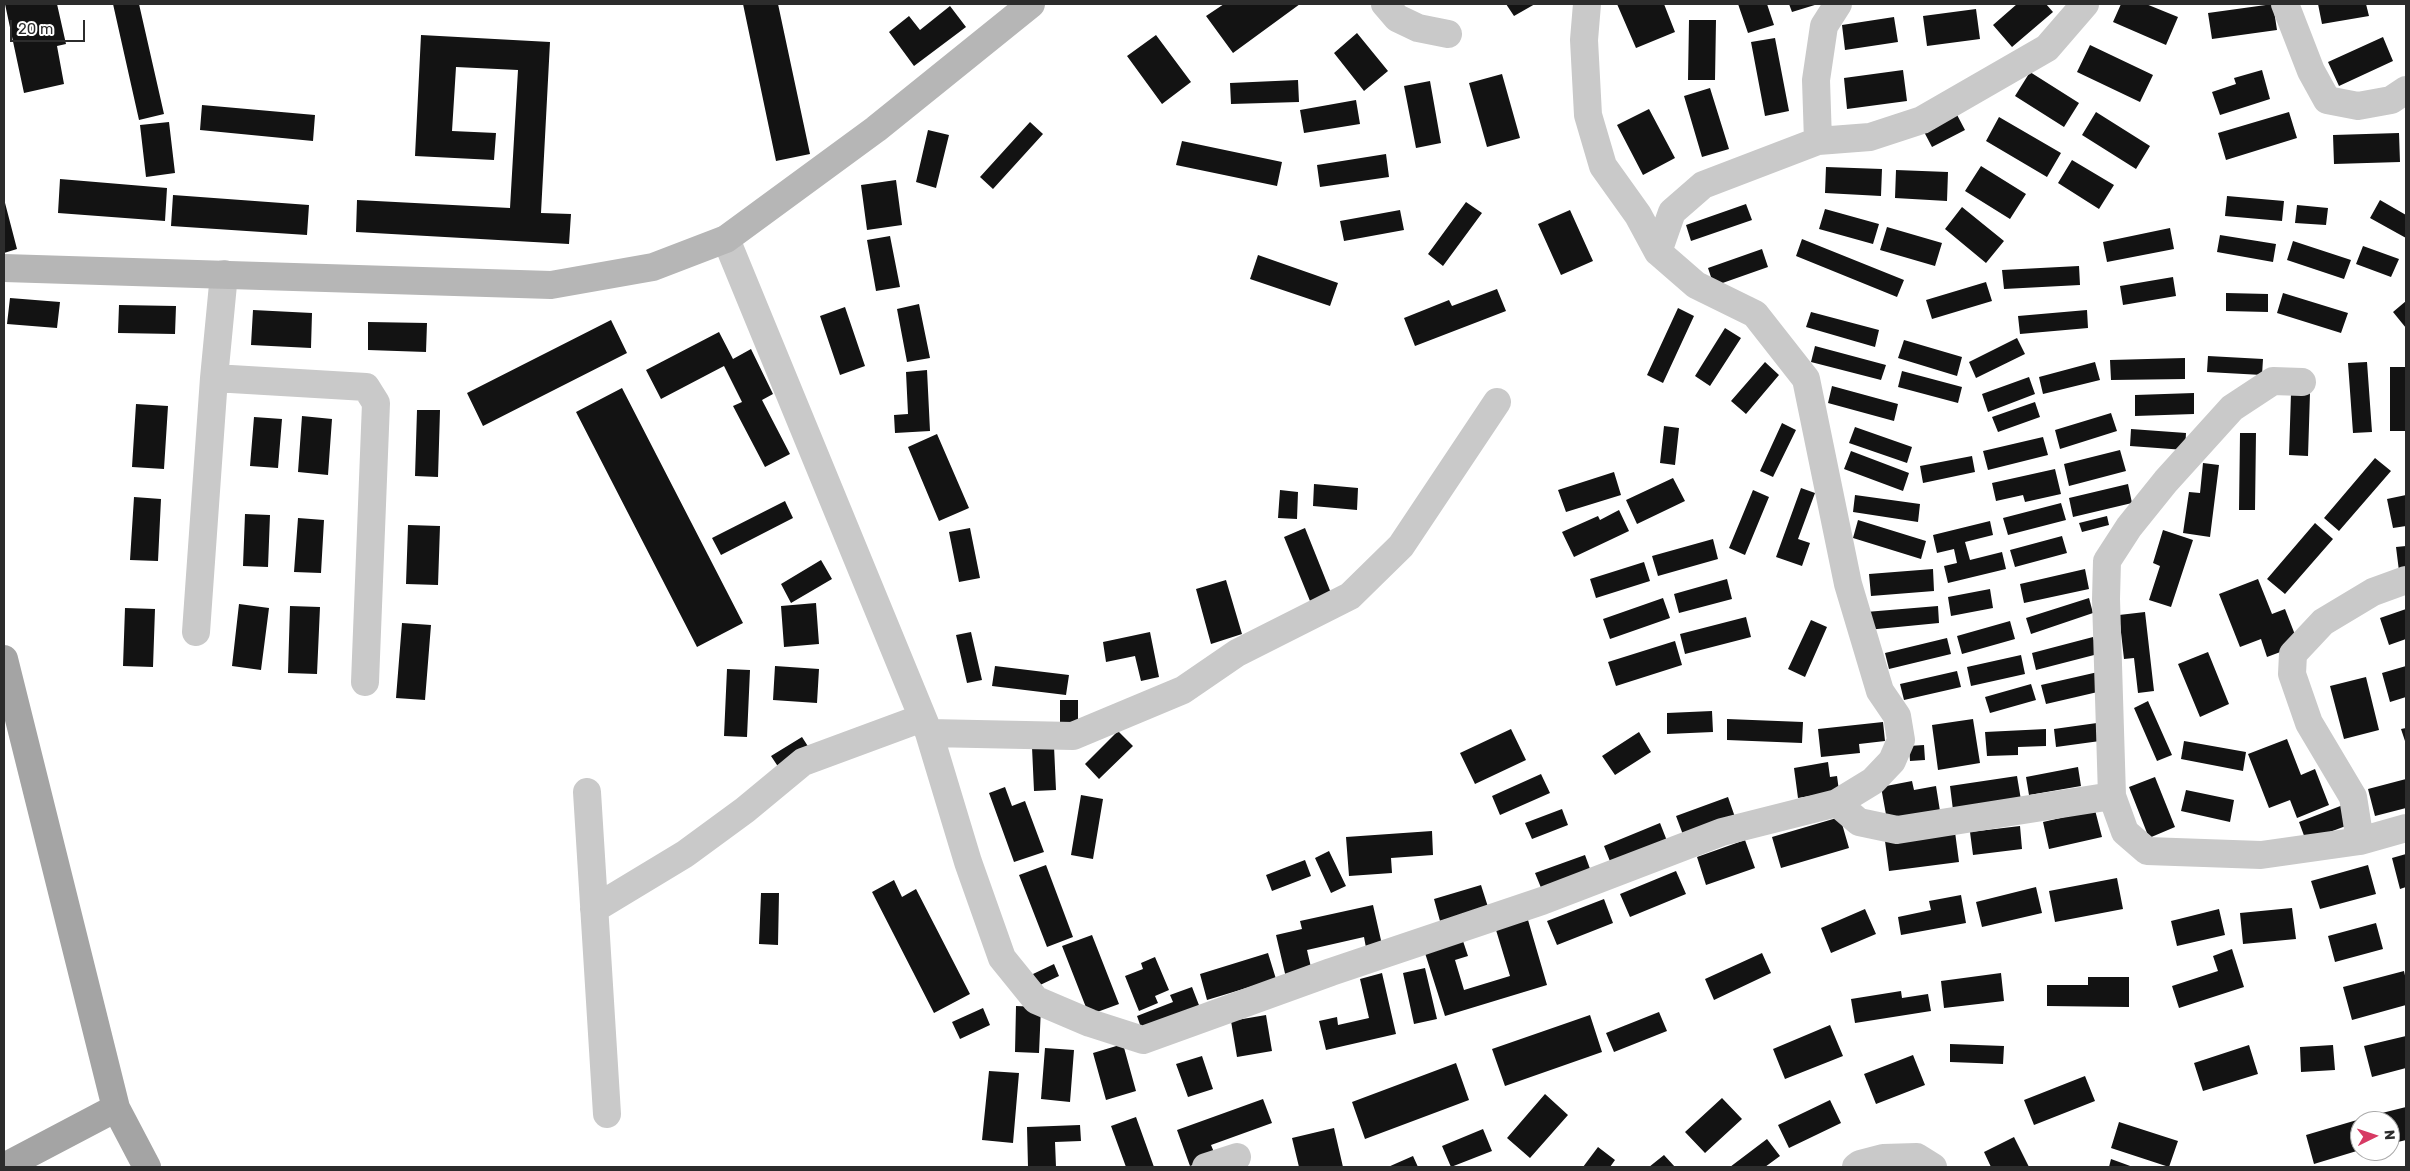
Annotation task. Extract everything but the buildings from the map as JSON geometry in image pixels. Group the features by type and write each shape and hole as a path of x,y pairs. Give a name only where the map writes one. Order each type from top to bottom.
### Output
{"main road":[{"path":"4,660 116,1108 148,1167"},
{"path":"4,1167 116,1108"}],"street":[{"path":"4,268 551,285 654,267 726,239 876,129 1031,4"},
{"path":"1385,4 1397,18 1404,22 1418,28 1448,34"},
{"path":"726,239 926,726 968,862 1002,958 1036,1000 1090,1023 1142,1040 1331,972 1542,900 1722,832 1838,803 1873,781 1892,761 1901,740 1897,716 1880,690 1848,584 1806,379 1755,314 1696,284 1658,252 1638,214 1603,166 1588,115 1584,40 1587,4"},
{"path":"1818,141 1816,80 1824,26 1838,4"},
{"path":"1658,252 1672,212 1702,185 1818,141 1870,137 1922,120 2047,48 2084,4"},
{"path":"2285,4 2311,71 2327,100 2358,106 2391,100 2406,90"},
{"path":"196,632 214,378 224,274"},
{"path":"214,378 366,387 376,403 365,682"},
{"path":"2302,382 2273,382 2232,408 2166,481 2130,527 2107,561 2106,599 2112,796 2125,832 2147,851 2260,854 2360,841 2406,828"},
{"path":"594,909 685,854 745,810 803,762 926,726 1073,736 1183,690 1237,653 1350,596 1401,546 1497,402"},
{"path":"2360,841 2353,797 2309,723 2292,674 2293,654 2322,622 2374,592 2406,580"},
{"path":"587,792 608,1114"},
{"path":"1838,803 1859,822 1897,830 2112,796"},
{"path":"1206,1167 1237,1157"},
{"path":"1856,1167 1860,1164 1883,1158 1917,1158 1933,1167"}]}
